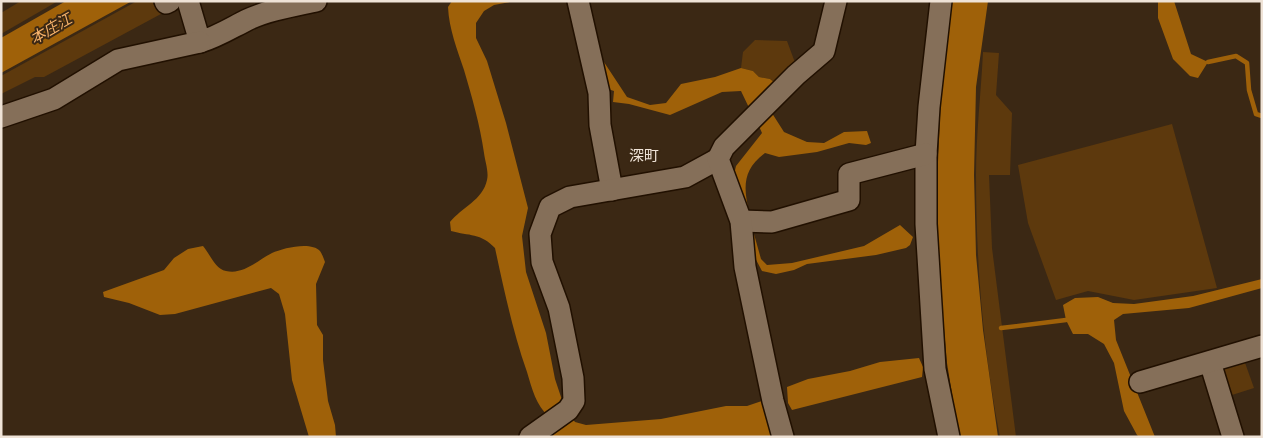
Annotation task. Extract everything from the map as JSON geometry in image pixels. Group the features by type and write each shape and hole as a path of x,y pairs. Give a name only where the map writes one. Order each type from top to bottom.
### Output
{"street":[{"path":"188,1 200,42"},
{"path":"1,117 54,99 118,60 217,37 272,11 316,1"},
{"path":"578,1 599,93 600,125 612,190"},
{"path":"530,437 568,410 574,401 573,378 559,308 542,262 540,234 550,207 570,197 685,177 718,159 724,147 796,75 824,51 836,1"},
{"path":"941,1 929,107 926,154 926,224 935,370 949,437"},
{"path":"741,222 772,222 849,200 849,174 926,154"},
{"path":"718,159 741,222 745,267 773,402 783,437"},
{"path":"1140,382 1262,346"},
{"path":"1210,362 1233,437"}],"shaded area":[{"path":"21,1 58,1 1,34 1,13"},
{"path":"137,1 185,1 44,77 35,77 1,94 1,76"},
{"path":"755,40 787,41 797,68 776,84 770,79 759,77 753,71 741,68 743,52"},
{"path":"983,52 999,53 996,95 1012,113 1010,175 989,175 992,248 1016,437 1000,437 989,372 979,274 976,175"},
{"path":"1172,124 1217,288 1134,300 1088,291 1056,300 1028,223 1018,165"},
{"path":"1244,360 1254,388 1232,395 1224,369"}],"water":[{"name":"本庄江","path":"66,1 132,1 1,73 1,38"},
{"path":"452,1 515,1 494,5 484,11 476,23 476,38 487,61 506,123 528,208 522,236 526,272 546,333 555,379 564,406 549,417 535,396 517,342 495,248 480,237 451,231 450,222 481,193 485,187 488,174 476,111 450,23 448,7"},
{"path":"587,1 589,1 600,56 627,97 650,105 666,103 681,84 715,77 741,68 753,71 759,77 770,79 776,84 752,114 741,91 722,92 670,115 629,104 613,102 614,91 605,88"},
{"path":"951,1 988,1 976,87 974,175 976,255 983,330 998,437 959,437 947,363 936,237 941,95"},
{"path":"1158,1 1174,1 1191,54 1208,62 1198,78 1190,76 1173,59 1158,18"},
{"path":"770,110 784,132 807,142 824,143 844,132 867,131 871,143 866,145 849,143 817,152 779,157 765,153 752,165 746,179 749,211 747,213 733,179 736,166 762,133 758,124"},
{"path":"900,225 913,237 910,245 906,248 876,255 807,264 794,270 776,274 762,271 754,256 752,227 761,259 767,265 792,263 864,246"},
{"path":"203,246 222,270 233,272 245,269 272,253 283,249 310,246 320,251 325,262 316,284 317,325 323,335 323,360 328,401 335,425 336,437 309,437 292,380 285,314 279,294 271,288 175,314 160,315 129,303 104,297 103,292 164,270 174,258 188,249"},
{"path":"1262,279 1262,288 1189,308 1123,314 1114,320 1116,340 1155,437 1139,437 1137,435 1124,411 1114,363 1104,344 1088,334 1073,334 1066,320 1063,305 1075,298 1098,297 1113,303 1134,304 1193,296"},
{"path":"919,358 923,367 922,377 792,410 788,403 787,387 808,379 850,371 880,362"},
{"path":"765,400 775,437 551,437 553,425 569,414 575,422 586,425 661,419 726,406 747,406"}],"waterway":[{"path":"1208,62 1236,56 1247,63 1249,90 1256,114 1262,116"},
{"path":"1001,328 1066,320"}],"district":[{"name":"深町","path":"644,156"}]}
